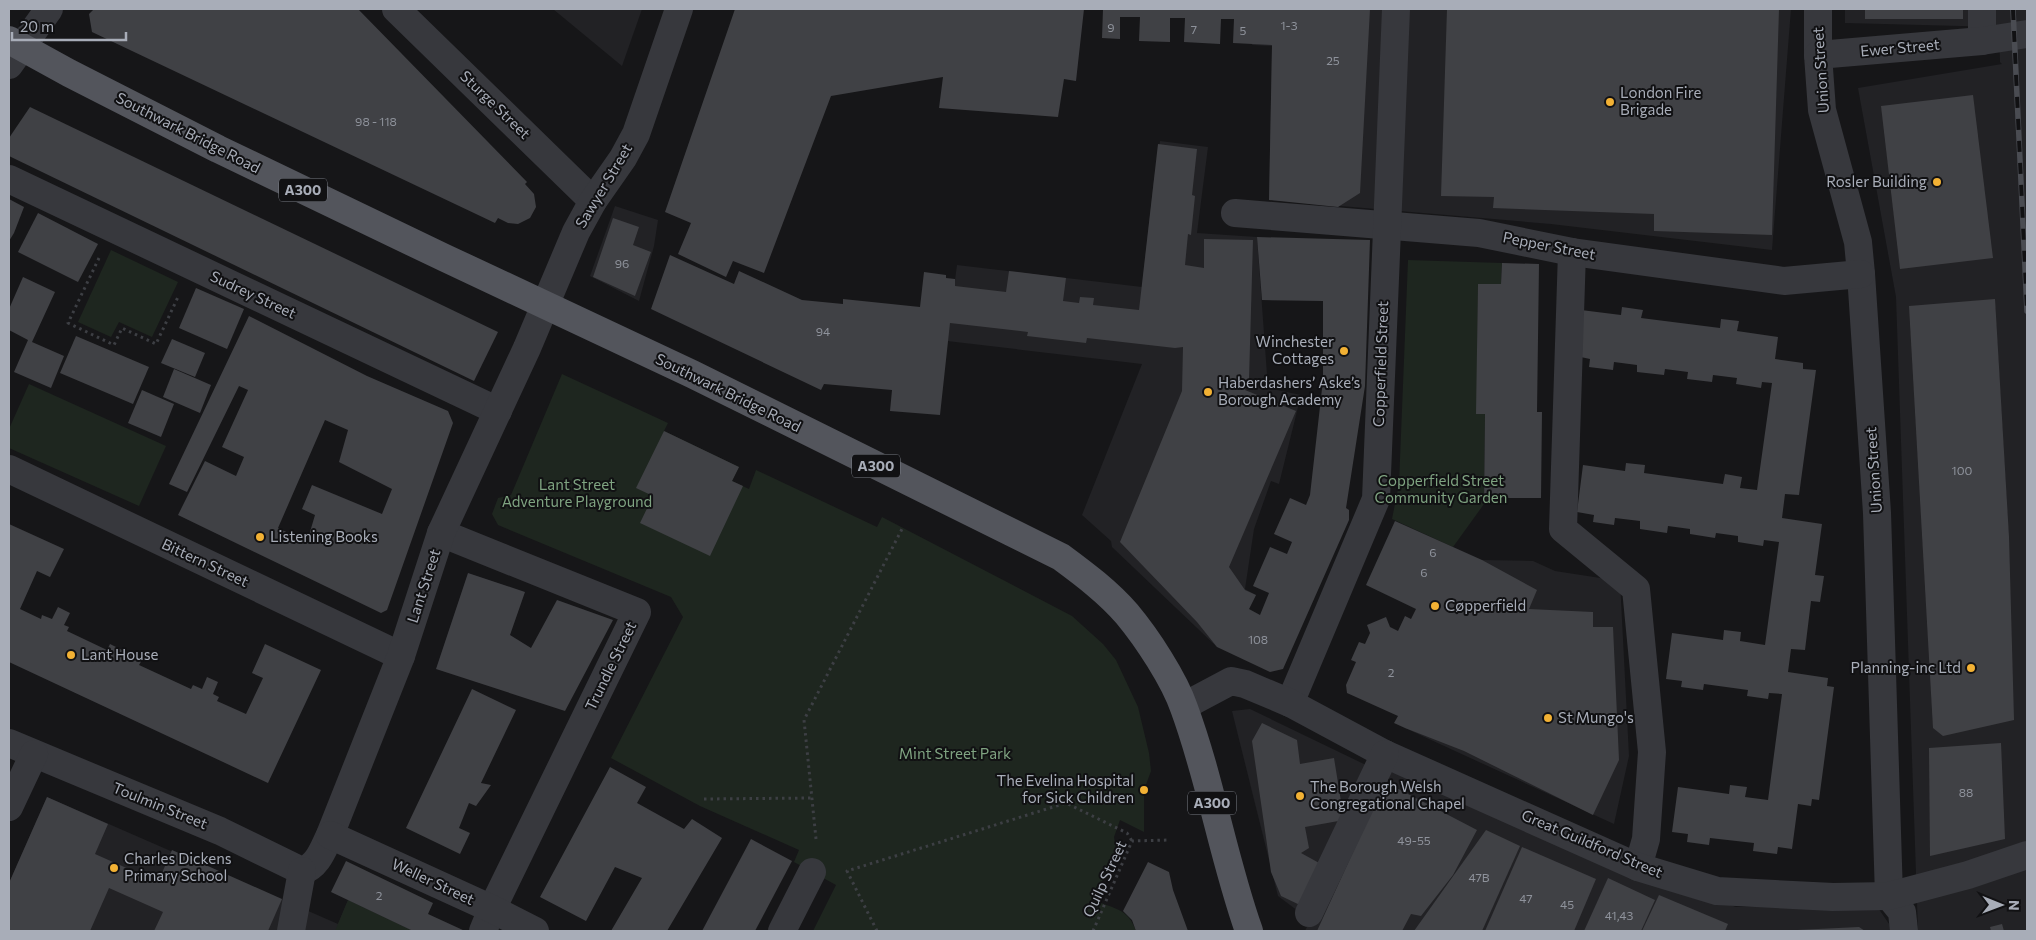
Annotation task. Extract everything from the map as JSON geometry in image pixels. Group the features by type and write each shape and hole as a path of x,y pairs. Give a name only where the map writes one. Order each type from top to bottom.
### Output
{"main road":[{"name":"Southwark Bridge Road","path":"13,50 69,73 210,144 545,306 692,374 1061,557 1098,586 1127,614 1164,667 1184,706 1238,900 1249,931"}],"street":[{"path":"13,50 49,9"},
{"name":"Sturge Street","path":"396,9 593,201"},
{"name":"Sawyer Street","path":"545,306 576,232 593,201 623,158 636,134 679,9"},
{"name":"Copperfield Street","path":"1290,703 1376,500 1396,9"},
{"name":"Union Street","path":"1818,9 1818,55 1822,110 1858,242 1861,274 1877,513 1889,896"},
{"path":"1982,9 1982,42"},
{"name":"Ewer Street","path":"1818,55 1982,42 2027,34"},
{"name":"Sudrey Street","path":"9,179 498,411"},
{"name":"Pepper Street","path":"1235,212 1479,233 1572,252 1784,281 1861,274"},
{"path":"1572,252 1563,529 1636,588 1652,752 1646,839 1638,867"},
{"name":"Lant Street","path":"306,870 320,856 330,835 401,656 441,532 545,306"},
{"name":"Bittern Street","path":"9,469 401,656"},
{"name":"Trundle Street","path":"441,532 637,612 487,920"},
{"name":"Great Guildford Street","path":"1184,706 1231,681 1245,684 1290,703 1385,754 1638,867 1717,891 1833,897 1889,896 1968,875 2027,855"},
{"name":"Toulmin Street","path":"9,743 220,831 306,870"},
{"path":"9,807 34,754"},
{"path":"1309,913 1385,754"},
{"name":"Weller Street","path":"330,835 487,920 535,931"},
{"path":"291,931 306,870"},
{"path":"782,931 812,872"},
{"path":"1889,896 1902,912 1904,931"}],"path":[{"path":"114,228 68,323 114,345 122,328 156,344 193,266"},
{"path":"820,843 815,838 804,720 904,527"},
{"path":"704,800 811,798"},
{"path":"847,871 1066,803 1127,833 1132,841"},
{"name":"Quilp Street","path":"1093,931 1132,841 1170,840"},
{"path":"842,865 847,871 877,931"}],"shaded area":[{"path":"553,9 642,9 622,66"},
{"name":"London Fire Brigade","path":"1253,9 1791,9 1772,250 1551,224 1269,200 1272,46 1252,45"},
{"path":"1845,9 2027,9 2027,931 1918,931 1896,297 1858,88 2002,64 2000,62 1999,27 1845,23"},
{"name":"Haberdashers’ Aske’s Borough Academy","path":"1160,141 1208,147 1197,233 1257,237 1268,388 1301,395 1279,484 1271,481 1254,529 1245,589 1256,595 1249,609 1237,605 1217,647 1112,547 1111,541 1082,515 1142,364 947,341 957,265 1142,287"},
{"path":"615,206 658,220 654,246 639,301 590,276"},
{"path":"1482,560 1533,561 1555,571 1620,581 1629,756 1614,824 1405,728"},
{"path":"1250,709 1366,765 1298,911 1278,896 1232,711"},
{"path":"1406,771 1598,856 1736,907 1876,905 1894,931 1305,931 1382,773"},
{"name":"Charles Dickens Primary School","path":"47,797 338,924 348,900 413,931 9,931 9,883"}],"green space":[{"path":"111,250 178,282 152,337 119,322 111,337 78,322"},
{"name":"Copperfield Street Community Garden","path":"1408,260 1502,263 1501,284 1478,284 1477,414 1485,414 1484,504 1453,547 1392,519 1399,484"},
{"name":"Mint Street Park","path":"562,374 668,423 664,431 739,467 732,481 749,489 756,470 877,527 882,517 1072,616 1103,644 1116,660 1138,707 1149,753 1151,771 1144,790 1144,832 1120,820 1114,837 1116,849 1094,900 1120,910 1133,923 1136,931 813,931 836,885 794,862 799,850 700,806 611,758 683,617 671,597 498,525 492,514 498,498 511,495"},
{"path":"29,384 166,446 139,506 9,448 9,429"},
{"path":"348,900 413,931 335,931"}],"building":[{"path":"94,9 358,9 527,182 525,184 534,194 536,207 530,218 518,224 508,223 498,218 495,223 92,32 89,14"},
{"path":"735,9 1084,9 1076,81 1064,79 1058,117 939,108 943,77 831,96 764,273 733,261 726,277 678,254 691,223 665,212"},
{"path":"1103,9 1370,9 1360,193 1338,207 1269,200 1272,45 1233,43 1234,19 1221,19 1220,44 1184,42 1185,18 1170,18 1170,42 1139,41 1140,17 1120,17 1120,39 1102,38"},
{"name":"London Fire Brigade","path":"1447,9 1779,9 1772,235 1654,231 1654,214 1493,208 1494,197 1441,196"},
{"path":"1865,9 1963,9 1963,19 1865,19"},
{"name":"Rosler Building","path":"1973,95 1993,258 1900,269 1881,106"},
{"path":"30,107 498,332 474,381 9,156 9,138"},
{"path":"1158,144 1197,149 1192,195 1195,196 1191,235 1188,234 1185,265 1204,268 1204,239 1253,240 1249,380 1245,390 1296,411 1229,567 1245,590 1256,595 1249,609 1260,615 1269,593 1253,586 1270,547 1287,554 1292,542 1274,534 1290,498 1306,505 1310,495 1323,380 1323,301 1262,300 1257,237 1370,240 1365,386 1346,508 1349,510 1349,520 1283,669 1270,672 1217,647 1197,622 1120,542 1182,391 1183,347 1175,348 1087,338 1086,343 1027,336 1028,332 950,323 940,415 890,411 892,390 824,384 821,390 651,309 670,255 734,284 739,271 802,300 843,304 843,299 920,307 924,272 946,275 946,278 955,279 955,286 1006,292 1009,271 1066,278 1063,301 1079,303 1080,297 1094,298 1093,305 1139,310"},
{"path":"9,199 24,207 9,241"},
{"path":"38,213 98,244 78,282 18,252"},
{"path":"613,218 639,227 633,245 651,252 635,296 593,277"},
{"path":"1502,263 1539,264 1537,412 1542,412 1541,498 1506,498 1496,501 1493,497 1489,497 1489,504 1484,504 1485,414 1476,414 1478,284 1501,284"},
{"path":"23,277 55,292 32,342 64,356 51,388 14,372 28,340 9,330 9,309"},
{"path":"196,288 244,309 227,349 179,328"},
{"path":"1995,299 2009,537 2014,720 1943,736 1933,728 1909,306"},
{"path":"1622,307 1643,310 1641,318 1720,328 1721,319 1739,321 1737,331 1778,337 1775,359 1803,363 1803,369 1816,370 1799,495 1785,494 1782,518 1822,524 1815,575 1824,576 1820,602 1811,601 1805,650 1791,649 1788,672 1828,678 1827,686 1834,687 1819,800 1812,799 1811,806 1798,804 1792,849 1778,847 1777,854 1753,851 1754,843 1710,838 1709,845 1687,842 1688,834 1672,832 1678,787 1729,794 1730,785 1747,787 1745,797 1768,800 1782,694 1769,693 1768,699 1747,696 1748,690 1704,684 1703,690 1681,687 1682,681 1666,679 1672,633 1723,640 1724,630 1741,632 1740,641 1765,645 1779,542 1764,540 1763,546 1738,542 1738,536 1716,533 1715,538 1690,534 1690,529 1668,526 1667,533 1640,529 1640,521 1615,518 1614,525 1593,522 1594,515 1577,512 1583,465 1625,471 1626,463 1645,465 1644,473 1723,484 1725,474 1742,477 1740,488 1757,490 1772,383 1762,382 1761,388 1736,384 1737,378 1713,375 1712,382 1687,379 1688,372 1665,369 1664,375 1637,372 1637,365 1614,362 1613,370 1589,367 1590,359 1576,356 1581,310 1621,315"},
{"path":"249,316 367,376 448,411 453,423 387,610 381,613 178,515 205,461 236,476 244,457 222,447 248,390 239,386 187,492 169,484","holes":["325,420 348,430 339,462 392,489 382,514 312,485 302,509 315,515 307,542 278,528"]},
{"path":"76,336 149,367 133,404 60,373"},
{"path":"172,339 205,353 195,377 161,363"},
{"path":"174,369 211,385 200,413 163,397"},
{"path":"142,390 174,404 161,437 128,423"},
{"path":"664,431 739,467 732,481 743,486 710,556 640,523 653,496 636,488"},
{"path":"1395,521 1482,560 1537,590 1529,609 1593,612 1593,627 1613,627 1619,760 1593,815 1464,751 1394,723 1398,716 1347,693 1346,685 1356,662 1351,660 1359,642 1365,644 1370,633 1367,625 1386,617 1390,627 1398,631 1405,616 1411,619 1416,609 1366,585"},
{"name":"Lant House","path":"9,524 64,549 50,577 37,571 20,609 41,619 42,615 52,619 58,607 70,613 64,625 69,627 67,631 107,650 110,644 142,660 139,665 191,689 193,685 202,689 207,677 218,682 213,694 219,697 217,701 246,714 263,678 252,673 265,644 321,670 268,783 9,662"},
{"path":"468,573 525,592 510,635 531,648 557,600 613,620 565,711 436,669"},
{"path":"472,689 516,710 481,783 491,785 476,806 469,803 459,828 470,833 460,854 406,828"},
{"path":"1262,723 1297,740 1300,764 1334,758 1344,820 1305,827 1309,848 1301,853 1321,864 1302,906 1281,896 1271,872 1252,741"},
{"path":"2001,743 2005,839 1930,856 1929,748"},
{"path":"610,767 646,787 637,803 684,829 692,819 722,838 667,931 611,931 642,878 615,867 586,921 540,897"},
{"path":"1385,782 1477,830 1453,875 1421,916 1411,914 1402,931 1317,931"},
{"name":"Charles Dickens Primary School","path":"47,797 108,824 95,854 158,882 172,850 282,899 268,931 154,931 163,912 109,888 90,931 9,931 9,883"},
{"path":"1486,830 1520,846 1482,931 1414,931"},
{"path":"751,839 792,861 755,931 702,931"},
{"path":"1522,847 1596,879 1574,931 1485,931"},
{"path":"346,861 433,903 428,914 465,931 413,931 331,892"},
{"path":"1148,862 1169,872 1173,890 1188,931 1136,931 1132,920 1123,911"},
{"path":"1608,878 1655,900 1641,931 1584,931"},
{"path":"1659,895 1728,924 1725,931 1642,931"},
{"path":"2002,924 2004,931 1991,931 1990,927"},
{"path":"1859,927 1865,931 1797,931 1797,930"}],"railway":[{"path":"2013,9 2027,311"}],"place":[{"name":"London Fire Brigade","path":"1610,102"},
{"name":"Rosler Building","path":"1937,182"},
{"name":"Winchester Cottages","path":"1344,351"},
{"name":"Haberdashers’ Aske’s Borough Academy","path":"1208,392"},
{"name":"Listening Books","path":"260,537"},
{"name":"Cøpperfield","path":"1435,606"},
{"name":"Lant House","path":"71,655"},
{"name":"Planning-inc Ltd","path":"1971,668"},
{"name":"St Mungo's","path":"1548,718"},
{"name":"The Evelina Hospital for Sick Children","path":"1144,790"},
{"name":"The Borough Welsh Congregational Chapel","path":"1300,796"},
{"name":"Charles Dickens Primary School","path":"114,868"}],"park label":[{"name":"Lant Street Adventure Playground","path":"577,494"}]}
